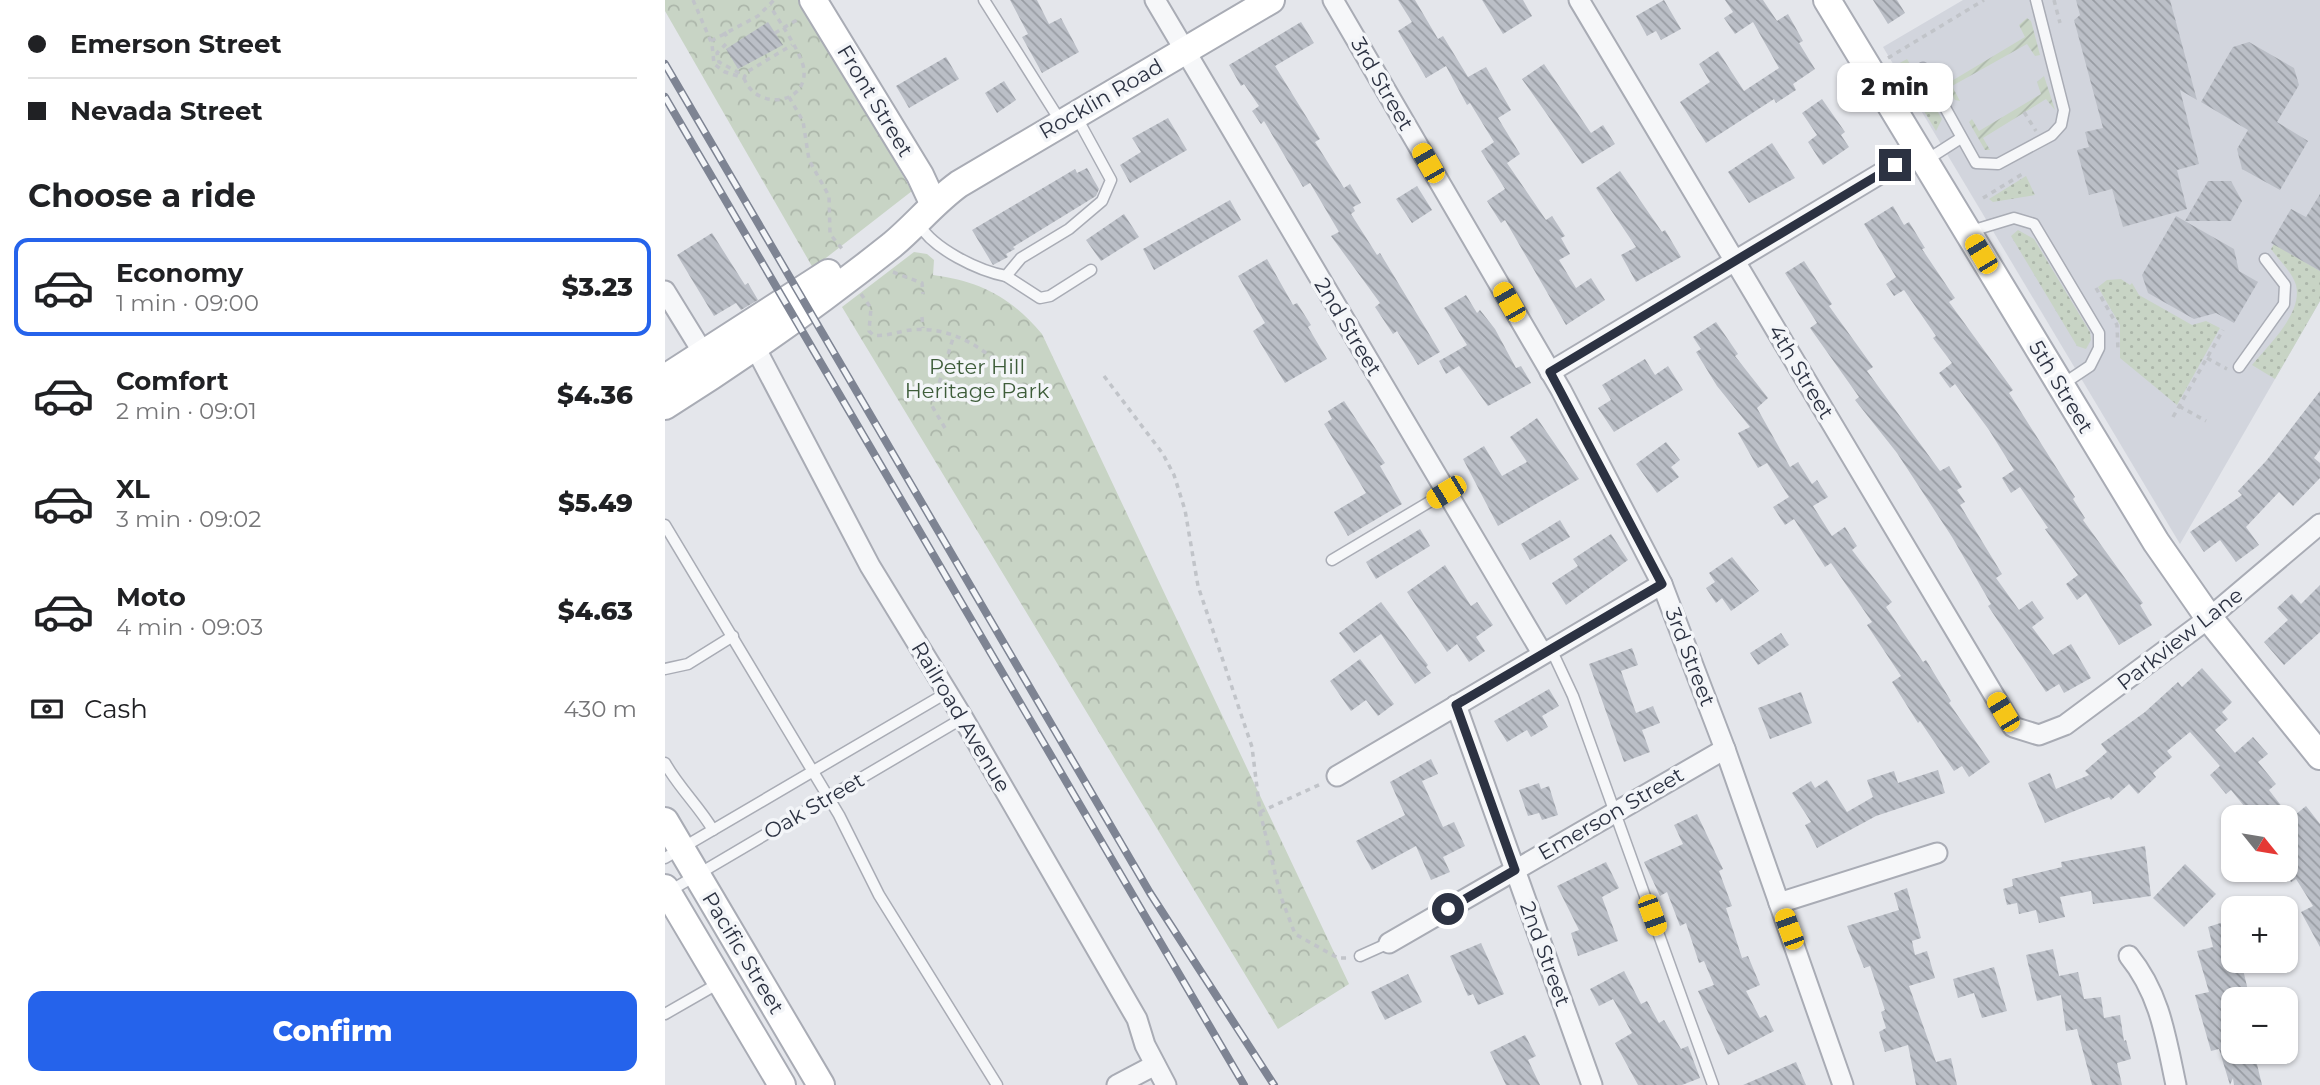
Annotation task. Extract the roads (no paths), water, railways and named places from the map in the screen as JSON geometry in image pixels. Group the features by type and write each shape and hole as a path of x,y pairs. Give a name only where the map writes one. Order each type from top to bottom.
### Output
{"street":[{"name":"2nd Street","path":"1155,0 1446,492 1546,651"},
{"name":"Rocklin Road","path":"665,378 755,349 848,279 926,213 1068,118 1271,0"},
{"name":"3rd Street","path":"1333,0 1550,372 1662,584 1725,748 1843,1085"},
{"name":"4th Street","path":"1579,0 2003,712 2013,727 2031,735"},
{"name":"5th Street","path":"1827,0 2156,542 2209,618 2320,756"},
{"name":"Front Street","path":"807,9 920,175 926,213"},
{"path":"1550,372 1734,261 1921,156"},
{"name":"Rocklin Road","path":"665,406 711,365 915,208 926,213"},
{"path":"665,291 711,365"},
{"name":"Railroad Avenue","path":"755,349 870,566 948,692 1137,1018 1154,1065 1166,1085"},
{"name":"Parkview Lane","path":"2031,735 2047,733 2065,724 2209,618 2320,524"},
{"path":"1337,776 1662,584"},
{"name":"2nd Street","path":"1456,705 1593,1085"},
{"name":"Emerson Street","path":"1389,943 1725,748"},
{"name":"Pacific Street","path":"665,821 673,854 697,875 821,1085"},
{"path":"1779,903 1937,853"},
{"name":"Pacific Street","path":"666,891 782,1085"},
{"path":"2129,956 2141,970 2160,1009 2176,1085"},
{"path":"1117,1085 1154,1065"}],"lane":[{"path":"984,0 1111,180 1103,201 1069,229 1021,258 1006,276"},
{"path":"1923,68 1976,163 1998,164 2041,140 2061,125 2064,110 2036,0"},
{"path":"1921,156 1961,138"},
{"path":"926,213 925,234 981,272 1006,276 1040,298 1050,296 1091,270"},
{"path":"1967,232 2014,218 2034,224 2096,322 2099,348 2090,366 2060,386"},
{"path":"2237,370 2284,304 2285,285 2265,259"},
{"path":"1332,560 1446,492"},
{"path":"665,525 813,772 879,895 997,1085"},
{"path":"665,669 688,664 733,636"},
{"path":"1546,651 1573,696 1713,1085"},
{"name":"Oak Street","path":"673,854 948,692"},
{"name":"Oak Street","path":"666,891 963,718"},
{"path":"665,763 680,789 703,813 713,830"},
{"path":"1360,956 1389,943"},
{"path":"665,1014 721,982"}],"railway":[{"path":"665,64 1150,893 1274,1085"},
{"path":"665,97 1244,1085"}],"park label":[{"name":"Peter Hill Heritage Park","path":"977,379"}]}
